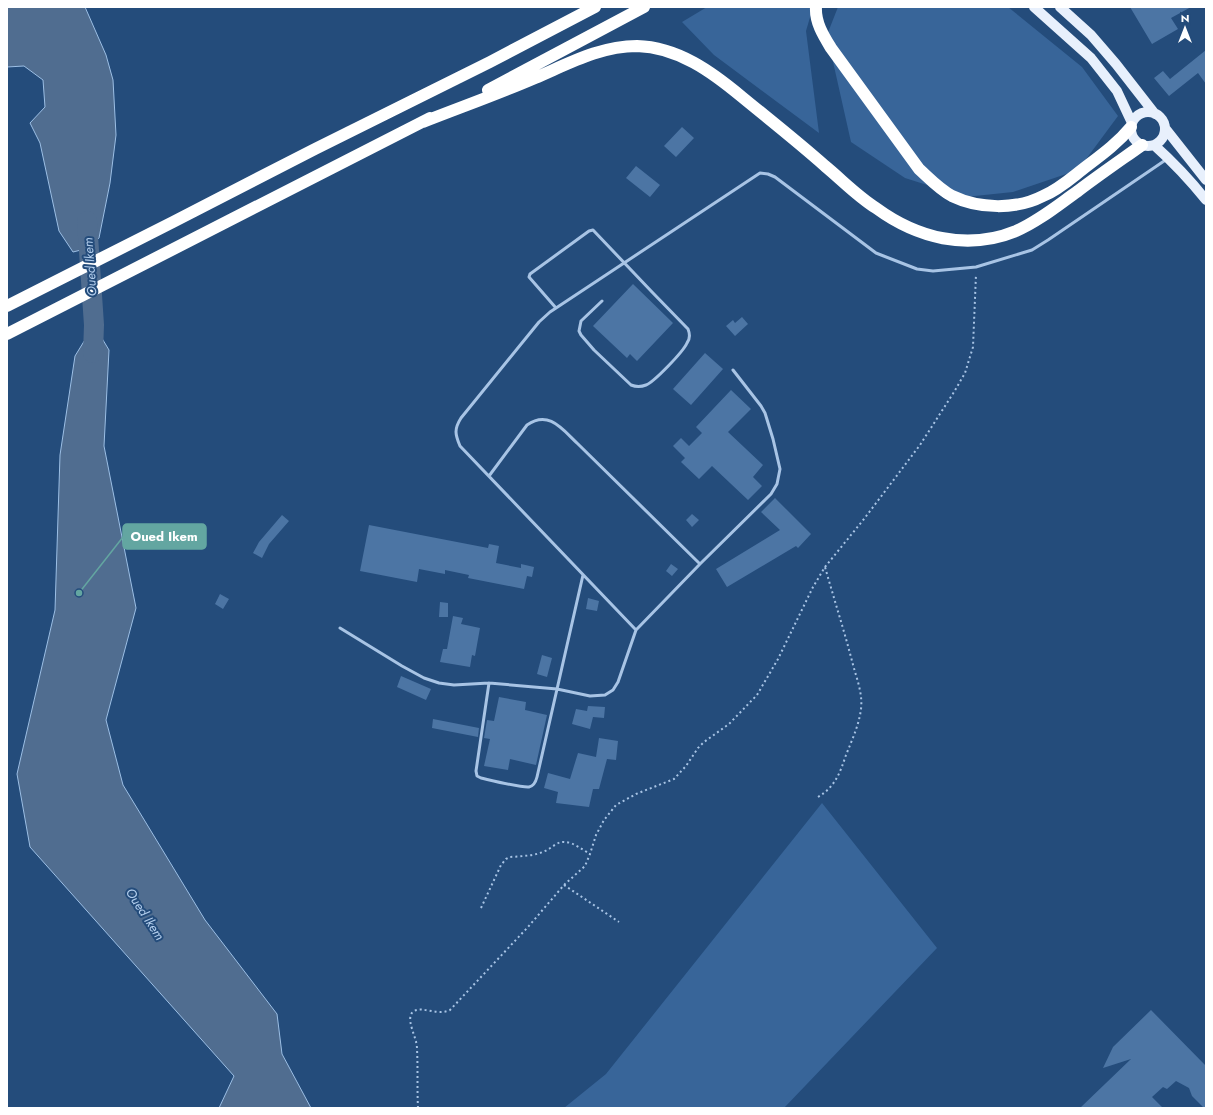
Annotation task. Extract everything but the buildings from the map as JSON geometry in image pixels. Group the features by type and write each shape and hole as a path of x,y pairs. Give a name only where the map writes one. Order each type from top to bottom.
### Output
{"highway":[{"path":"7,306 490,62 595,7"},
{"path":"7,334 516,75 644,7"},
{"path":"816,7 820,30 831,48 881,118 919,169 934,183 957,198 977,204 994,206 1027,202 1042,197 1057,189 1108,150 1132,125"},
{"path":"423,122 596,53 614,48 637,46 657,48 681,56 721,79 858,195 892,220 916,231 939,238 959,241 1000,237 1034,222 1148,145"}],"main road":[{"path":"1034,7 1091,58 1117,91 1132,125"},
{"path":"1060,7 1091,35 1116,64 1155,114 1162,120 1165,128 1206,180"},
{"path":"1155,114 1145,113 1135,118 1131,133 1137,143 1148,145 1168,158 1206,200"},
{"path":"1148,145 1162,139 1165,128"}],"lane":[{"path":"636,630 460,446 456,437 456,427 461,418 539,322 550,312 760,173 775,177 876,253 917,269 933,271 976,267 1032,250 1168,158"},
{"path":"556,308 530,277 530,274 589,231 593,230 688,328 690,335 688,343 652,382 646,386 635,387 631,385 594,350 581,335 579,331 581,321 602,300"},
{"path":"340,628 424,678 439,683 454,685 489,683 557,689 590,696 605,695 613,690 618,682 636,630 770,494 777,484 780,469 765,413 733,370"},
{"path":"489,476 527,425 539,419 545,419 557,424 700,564"},
{"path":"489,683 476,771 477,776 519,786 530,787 537,777 584,575"}],"path":[{"path":"418,1108 417,1048 411,1026 410,1018 412,1014 415,1011 420,1010 439,1013 450,1010 528,927 564,885 585,866 596,835 604,820 616,805 636,794 674,779 686,766 701,745 729,724 757,695 778,659 824,567 864,519 920,445 965,373 973,347 976,267"},
{"path":"818,797 827,792 835,782 858,724 861,710 860,691 850,652 824,567"},
{"path":"481,908 501,865 510,857 536,854 548,850 561,842 570,843 590,854"},
{"path":"564,885 619,922"}],"shaded area":[{"path":"707,7 813,7 806,31 819,133 714,55 682,22"},
{"path":"838,7 1008,7 1082,67 1118,116 1078,170 1013,192 965,197 905,178 851,142 827,35"},
{"path":"822,803 937,948 784,1108 564,1108 606,1074"}],"water":[{"path":"7,7 85,7 106,55 113,80 116,135 110,183 99,238 89,248 73,252 59,231 40,143 30,123 45,107 43,80 24,66 7,67"},
{"path":"94,325 109,350 104,446 136,608 106,720 123,785 205,920 277,1014 282,1054 311,1108 219,1108 234,1076 30,847 17,774 55,610 60,455 75,356"}],"waterway":[{"name":"Oued Ikem","path":"87,221 94,325 93,353"}],"place":[{"name":"Oued Ikem","path":"79,593"}]}
